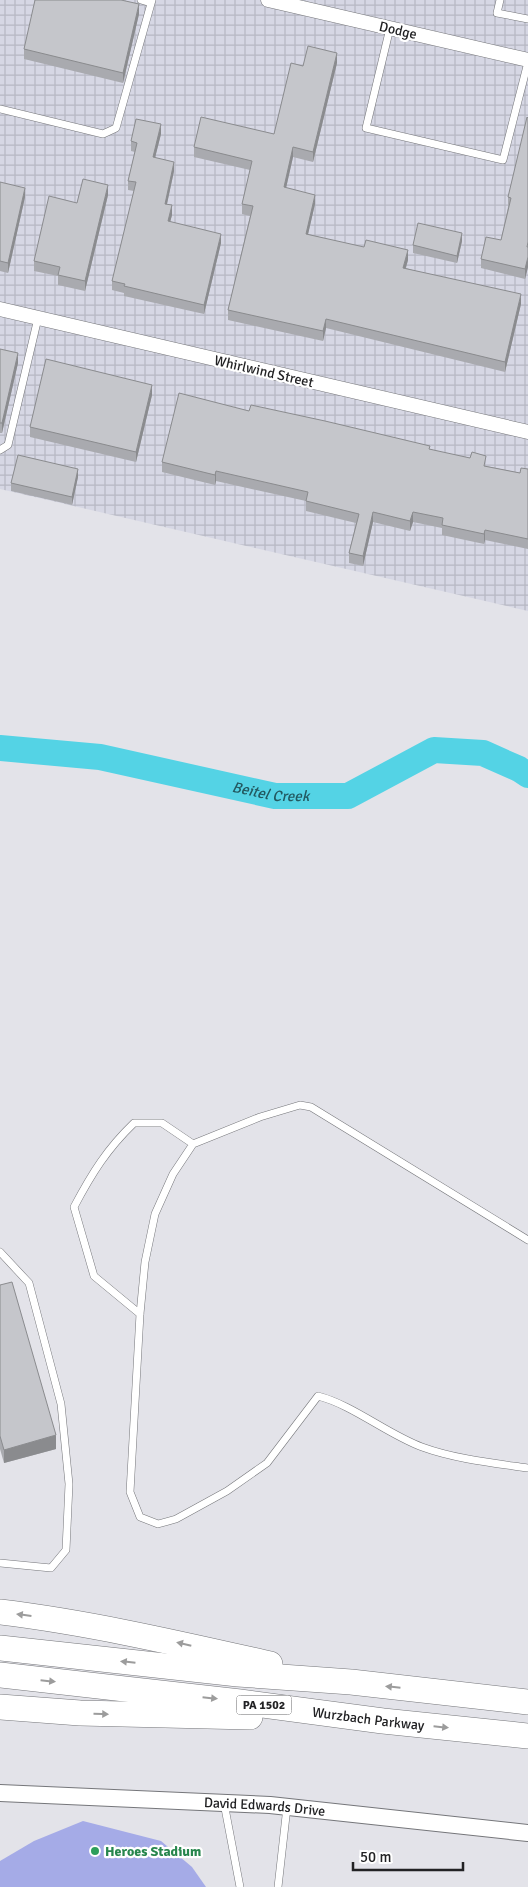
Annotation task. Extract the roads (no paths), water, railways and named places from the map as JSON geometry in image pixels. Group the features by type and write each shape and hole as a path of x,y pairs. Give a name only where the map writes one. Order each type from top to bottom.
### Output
{"highway":[{"path":"0,1612 43,1617 168,1641 351,1682"},
{"name":"PA 1502","path":"0,1648 238,1674 351,1682 528,1702"},
{"name":"Wurzbach Parkway","path":"0,1675 240,1702 383,1721 528,1736"},
{"path":"0,1707 80,1713 383,1721"}],"street":[{"name":"Dodge","path":"268,0 528,61"},
{"name":"Whirlwind Street","path":"0,309 528,432"},
{"name":"David Edwards Drive","path":"0,1793 287,1807 528,1833"}],"lane":[{"path":"0,109 103,134 116,128 152,2 141,0"},
{"path":"500,0 497,13 528,19"},
{"path":"390,28 366,128 503,160 528,61"},
{"path":"0,450 8,445 38,318"},
{"path":"528,1240 311,1107 300,1104 260,1117 193,1144 173,1174 155,1214 145,1262 140,1314 130,1492 140,1517 158,1524 176,1519 227,1490 267,1463 318,1396 330,1399 378,1426 422,1447 488,1462 528,1468"},
{"path":"140,1314 94,1276 74,1207 94,1169 117,1139 134,1123 162,1123 193,1144"},
{"path":"0,1252 29,1283 61,1404 69,1484 66,1550 51,1568 0,1563"},
{"path":"224,1803 240,1887"},
{"path":"278,1887 287,1807"}],"waterway":[{"name":"Beitel Creek","path":"0,748 100,757 275,796 348,796 434,750 483,753 528,775"}],"place":[{"name":"Heroes Stadium","path":"95,1851"}]}
